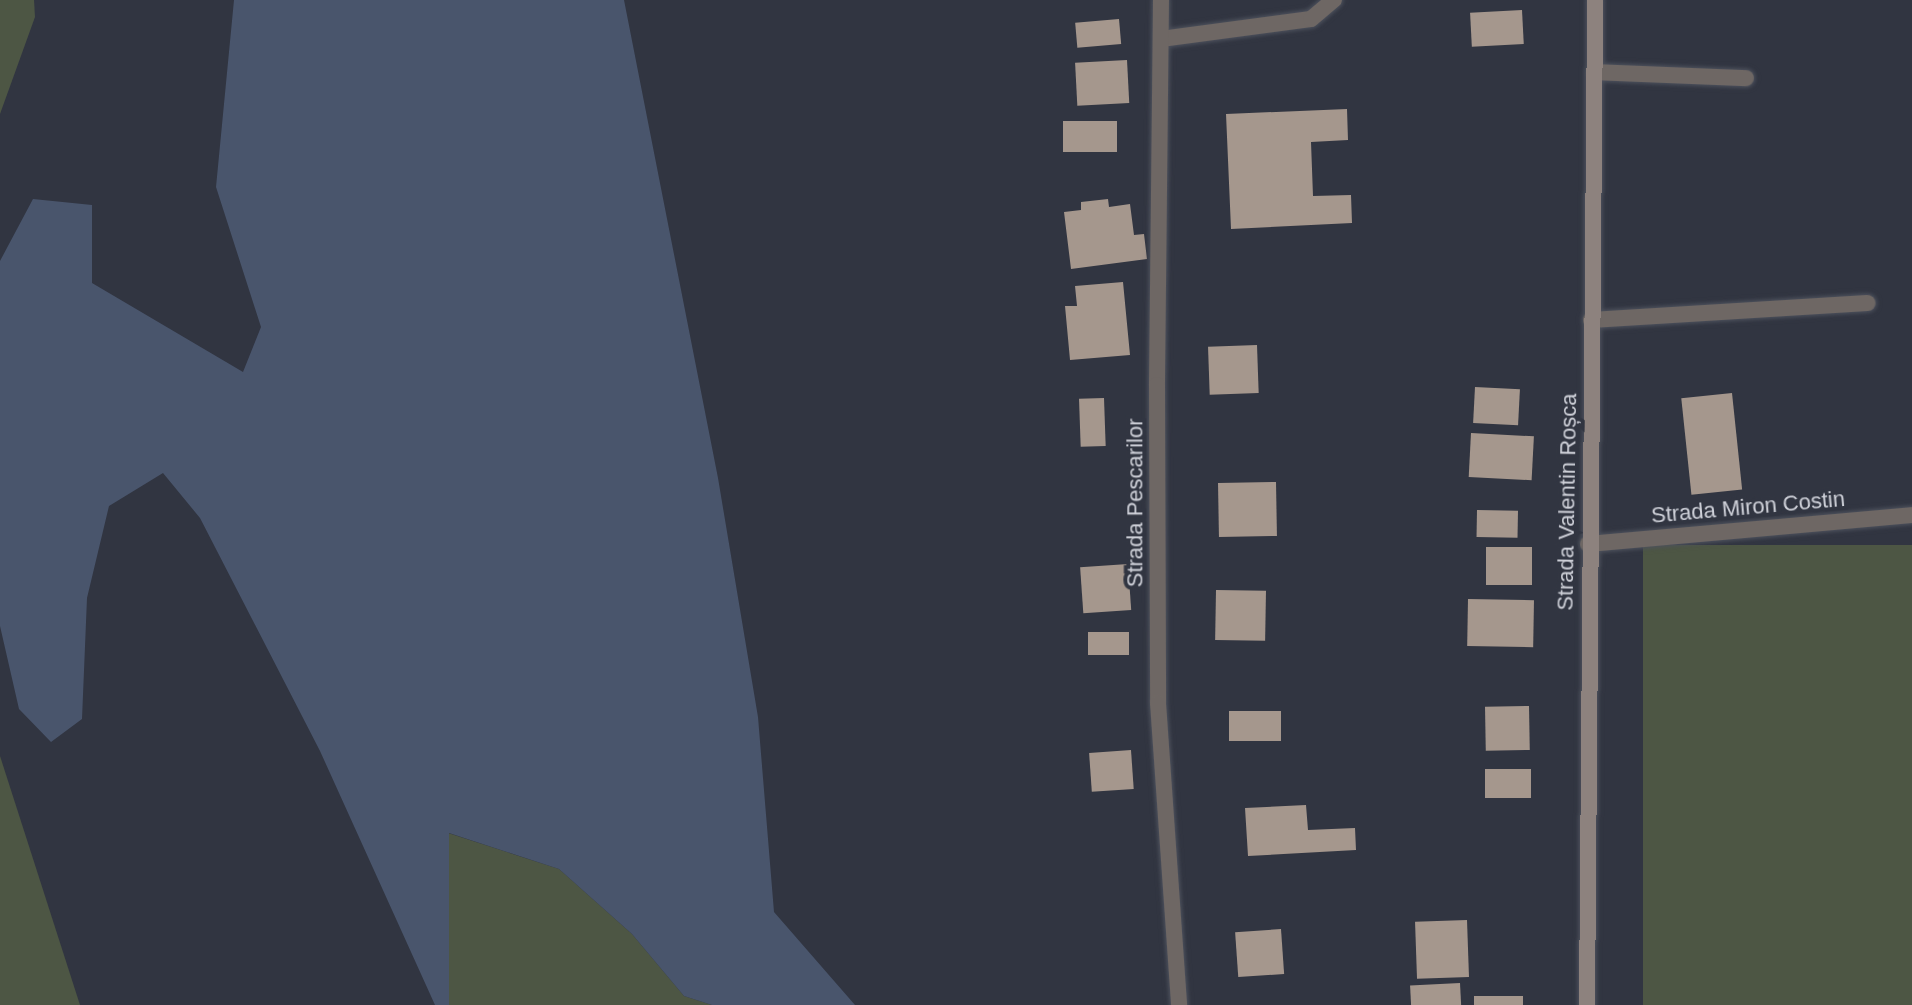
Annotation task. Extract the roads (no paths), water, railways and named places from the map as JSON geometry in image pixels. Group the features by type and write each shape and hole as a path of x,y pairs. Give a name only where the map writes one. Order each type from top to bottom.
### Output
{"main road":[{"name":"Strada Valentin Roșca","path":"1587,1005 1588,544 1595,0"}],"street":[{"name":"Strada Pescarilor","path":"1161,0 1158,703 1179,1005"},
{"path":"1161,39 1311,19 1334,0"},
{"path":"1594,72 1746,78"},
{"path":"1591,320 1867,303"},
{"name":"Strada Miron Costin","path":"1588,544 1912,515"}],"water":[{"path":"234,0 624,0 718,478 758,717 774,912 855,1005 712,1005 684,996 632,934 559,869 449,833 449,1005 435,1005 320,751 200,518 163,473 109,506 87,598 82,719 51,742 19,709 0,626 0,261 33,199 92,205 92,283 243,372 261,327 216,187"}]}
